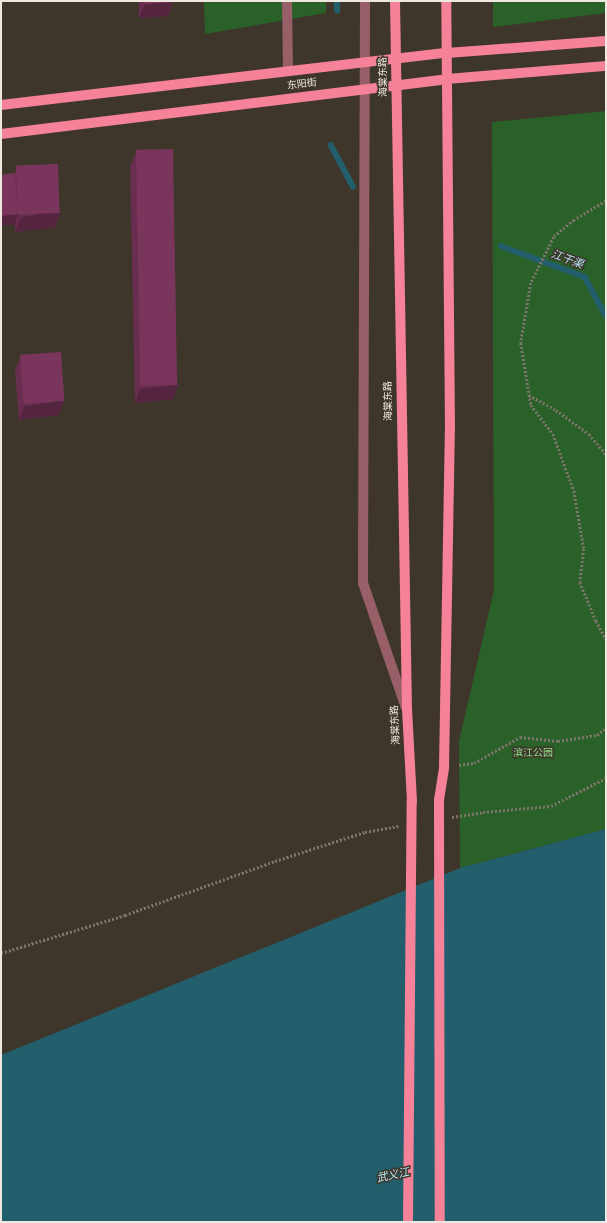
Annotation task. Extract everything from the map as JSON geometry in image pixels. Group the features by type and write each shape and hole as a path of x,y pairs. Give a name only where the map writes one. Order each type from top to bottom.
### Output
{"main road":[{"name":"海棠东路","path":"395,1 407,709 412,801 408,1222"},
{"path":"440,1222 439,800 444,767 450,429 448,79 446,1"},
{"name":"东阳街","path":"1,105 288,70 395,60 447,53 606,41"},
{"name":"东阳街","path":"1,134 448,79 606,66"}],"lane":[{"path":"286,1 288,70"},
{"path":"365,1 362,583 407,709"}],"path":[{"path":"606,202 574,220 554,236 531,284 521,343 530,405 553,434 574,491 584,550 580,582 596,621 606,639"},
{"path":"529,395 556,410 589,434 606,454"},
{"path":"444,767 474,763 520,737 558,741 597,735 606,728"},
{"path":"446,818 483,812 551,806 606,778"},
{"path":"1,953 125,915 275,861 365,832 402,826"}],"green space":[{"path":"204,1 326,1 326,13 205,34"},
{"path":"493,1 606,1 606,13 493,27"},
{"name":"滨江公园","path":"606,111 606,829 460,868 459,741 494,590 492,122"}],"water":[{"name":"武义江","path":"606,829 606,1222 1,1222 1,1055 460,868"}],"building":[{"path":"144,1 173,1 173,2 145,4"},
{"path":"173,149 177,385 140,386 136,150"},
{"path":"58,164 60,213 18,214 16,165"},
{"path":"15,173 18,214 1,216 1,175"},
{"path":"61,352 64,401 24,404 20,355"}],"waterway":[{"name":"江干渠","path":"337,1 337,11"},
{"path":"331,145 353,186"},
{"name":"江干渠","path":"501,246 585,277 606,316"}]}
